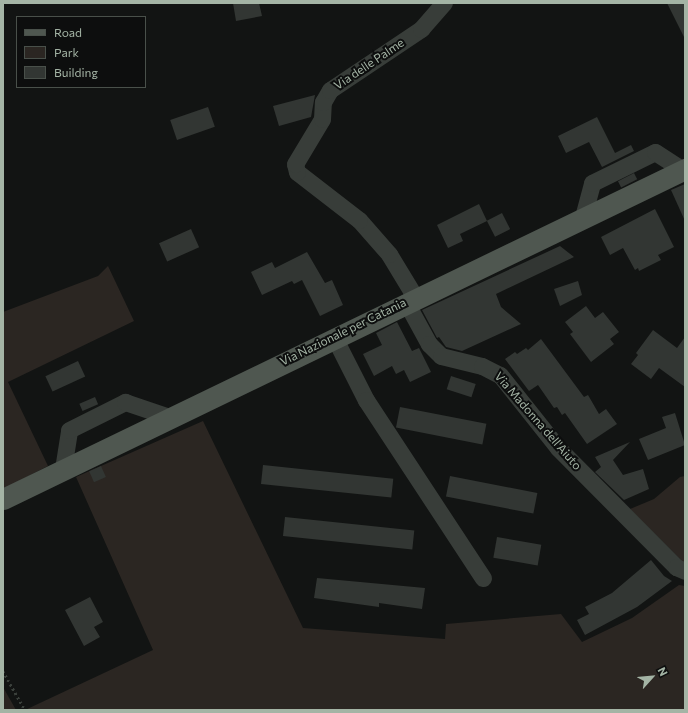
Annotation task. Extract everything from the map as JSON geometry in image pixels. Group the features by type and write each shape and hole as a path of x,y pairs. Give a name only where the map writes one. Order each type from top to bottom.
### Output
{"main road":[{"name":"Via Nazionale per Catania","path":"3,499 411,299 684,169"}],"street":[{"name":"Via delle Palme","path":"411,299 389,254 359,220 297,172 295,164 322,119 323,102 330,90 421,29 444,3"},
{"path":"584,217 592,183 655,152 684,169"},
{"name":"Via Madonna dell'Aiuto","path":"411,299 429,344 442,356 482,366 500,375 558,448 676,567 685,571"},
{"path":"334,337 366,400 484,578"},
{"path":"63,469 70,430 125,402 169,417"}],"path":[{"path":"3,670 25,710"}],"green space":[{"path":"108,266 134,321 8,382 48,466 3,489 3,312 98,276"},
{"path":"203,421 303,628 445,639 446,624 561,614 582,642 632,618 679,585 685,586 685,710 25,710 153,650 76,477"},
{"path":"685,476 685,564 630,509 654,499 680,477"},
{"path":"3,687 16,710 3,710"}],"building":[{"path":"233,3 259,3 262,16 236,21"},
{"path":"667,3 685,3 685,39"},
{"path":"315,95 311,117 279,126 273,106"},
{"path":"208,107 215,127 177,140 170,120"},
{"path":"597,117 615,153 631,145 634,151 602,167 589,142 566,153 558,136"},
{"path":"634,173 637,179 621,187 618,181"},
{"path":"685,184 685,221 671,190"},
{"path":"479,204 487,221 460,234 463,241 448,248 437,225"},
{"path":"655,209 674,247 658,255 661,260 639,271 638,268 635,270 623,248 610,255 601,237"},
{"path":"502,213 510,229 495,237 487,221"},
{"path":"191,229 199,247 167,262 159,243"},
{"path":"560,246 574,257 496,294 501,307 521,324 462,351 446,347 439,337 437,338 422,310"},
{"path":"307,252 325,283 332,280 343,305 320,316 302,280 294,284 292,281 262,295 251,272 272,262 275,268"},
{"path":"578,281 582,295 560,306 554,289"},
{"path":"586,306 595,318 603,312 619,332 610,339 614,344 591,362 570,334 573,332 565,322"},
{"path":"397,322 412,351 419,348 431,372 410,382 404,370 396,374 392,366 374,376 363,354 382,345 376,333"},
{"path":"653,330 677,348 685,337 685,387 659,368 651,379 631,364 638,355 636,353"},
{"path":"541,339 584,397 588,395 599,414 606,409 617,424 587,444 565,413 562,415 557,407 554,408 538,385 529,391 505,359 515,352 517,354 526,348 528,350"},
{"path":"78,361 85,376 53,392 45,376"},
{"path":"451,376 476,384 471,397 447,389"},
{"path":"95,397 98,404 82,411 79,404"},
{"path":"400,407 486,424 482,444 396,428"},
{"path":"675,413 685,445 648,460 639,439 666,428 662,417"},
{"path":"630,442 613,460 623,475 643,469 649,489 624,500 595,472 601,467 595,457"},
{"path":"263,465 393,479 391,498 261,484"},
{"path":"101,466 106,477 94,482 89,471"},
{"path":"450,476 537,493 533,514 446,497"},
{"path":"285,517 414,531 412,549 283,536"},
{"path":"497,537 541,545 538,565 493,558"},
{"path":"651,560 664,576 672,581 637,607 585,635 577,620 589,614 585,607 612,593"},
{"path":"317,578 425,588 422,609 379,603 379,607 314,598"},
{"path":"90,597 103,622 94,627 100,637 84,646 65,610"}]}
